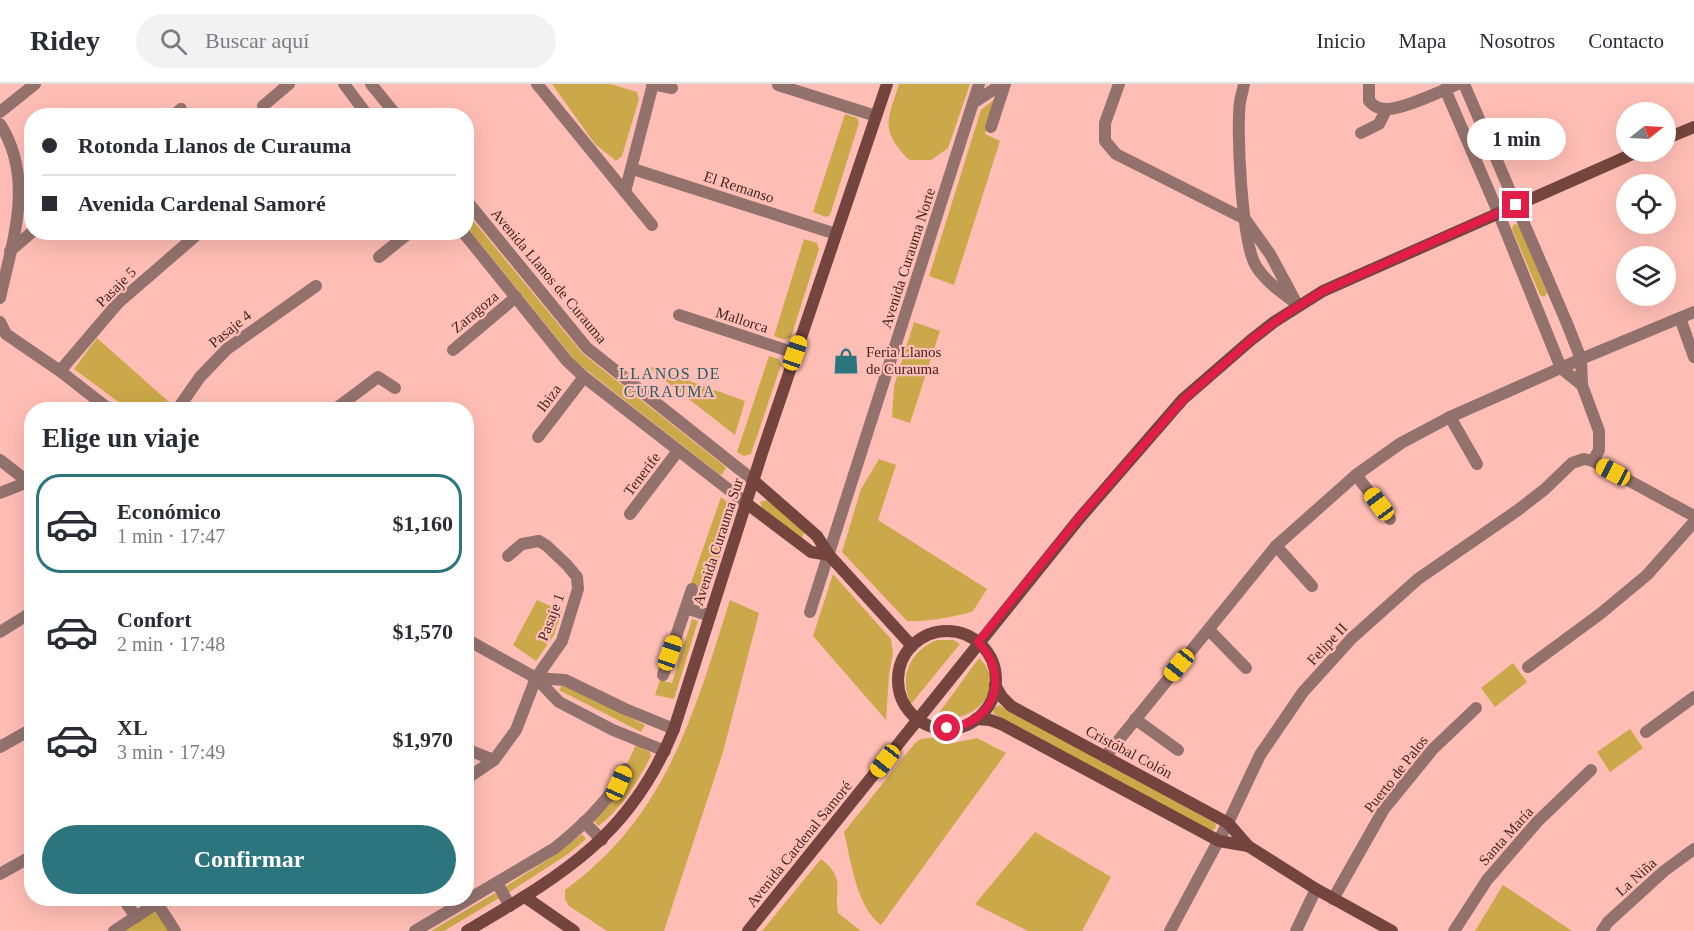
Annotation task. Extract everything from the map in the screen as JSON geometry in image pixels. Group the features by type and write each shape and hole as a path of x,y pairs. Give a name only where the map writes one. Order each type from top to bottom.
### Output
{"street":[{"path":"0,112 35,84"},
{"path":"263,106 289,84"},
{"path":"344,84 362,108"},
{"path":"371,84 390,108"},
{"path":"537,84 652,225"},
{"path":"625,192 633,169 653,84 672,88"},
{"name":"Avenida Curauma Sur","path":"467,931 566,870 602,840 639,794 665,751 886,84"},
{"name":"Avenida Curauma Norte","path":"810,612 979,84"},
{"path":"973,103 1003,84"},
{"path":"991,127 1003,84"},
{"path":"1119,84 1105,123 1105,141 1116,154 1245,219 1270,254 1298,306"},
{"path":"1244,84 1240,102 1240,142 1248,244 1255,265 1266,279 1298,306"},
{"path":"1369,84 1369,101 1376,108 1386,110 1458,84"},
{"path":"1464,84 1581,359 1582,385 1599,430 1599,450 1593,461 1694,516"},
{"path":"778,85 876,116"},
{"path":"1445,89 1561,368 1582,385"},
{"path":"1361,133 1379,124 1386,110"},
{"path":"0,124 8,136 18,163 20,194 0,298"},
{"path":"1676,134 1694,127"},
{"name":"Avenida Cardenal Samoré","path":"748,931 1078,519 1184,399 1251,340 1298,306 1349,279 1616,161"},
{"name":"El Remanso","path":"633,169 836,234"},
{"name":"Avenida Llanos de Curauma","path":"474,210 587,348 753,480 817,536 829,555 912,646"},
{"path":"10,251 24,239"},
{"name":"Pasaje 5","path":"60,371 118,303 191,240"},
{"path":"379,257 400,240"},
{"name":"Avenida Llanos de Curauma","path":"470,240 567,361 584,377 811,552 829,555"},
{"name":"Pasaje 4","path":"183,402 200,377 227,349 316,286"},
{"name":"Zaragoza","path":"453,350 516,297"},
{"path":"1105,757 1276,546 1356,475 1401,443 1450,417 1694,312"},
{"name":"Mallorca","path":"679,315 795,353"},
{"path":"1680,318 1694,357"},
{"path":"3,328 100,402"},
{"path":"345,402 378,377 396,388"},
{"name":"Ibiza","path":"538,437 584,377"},
{"path":"1450,417 1477,464"},
{"name":"Tenerife","path":"630,514 678,451"},
{"name":"Felipe II","path":"1170,931 1219,841 1260,755 1303,692 1352,638 1418,579 1518,510 1545,489 1572,463 1584,459 1593,461"},
{"path":"0,460 24,478"},
{"path":"1356,475 1390,519"},
{"path":"0,493 24,485"},
{"path":"1528,667 1600,614 1647,575 1694,522"},
{"name":"Pasaje 1","path":"508,555 522,544 539,541 560,558 577,577 578,589 562,641 536,678"},
{"path":"1276,546 1312,586"},
{"path":"663,675 692,589"},
{"path":"686,608 710,616"},
{"path":"0,632 24,617"},
{"path":"1209,630 1246,668"},
{"path":"944,631 962,633 978,642 990,657 996,676 989,704 976,719 958,727 937,728 918,719 905,703 899,684 901,664 912,646 926,636 944,631"},
{"path":"474,643 536,678 559,702 613,730 665,751"},
{"path":"536,678 565,680 674,729"},
{"path":"474,774 494,760 516,730 536,678"},
{"name":"Cristóbal Colón","path":"995,685 1011,706 1228,823 1248,846 1316,889 1392,931"},
{"path":"1646,732 1694,697"},
{"name":"Puerto de Palos","path":"1334,899 1384,809 1433,749 1476,708"},
{"name":"Cristóbal Colón","path":"976,719 1001,724 1219,841 1248,846"},
{"path":"1135,719 1178,750"},
{"path":"0,747 24,734"},
{"path":"474,752 494,760"},
{"path":"474,897 555,848 584,822 619,783 625,769"},
{"name":"Santa María","path":"1454,931 1487,880 1537,822 1591,770"},
{"path":"584,822 602,840"},
{"name":"La Niña","path":"1602,931 1608,922 1664,871 1694,849"},
{"path":"0,874 24,860"},
{"path":"497,884 510,906"},
{"path":"1296,931 1316,889"},
{"path":"525,897 574,931"},
{"path":"128,906 136,917"},
{"path":"114,931 152,906"},
{"path":"162,906 175,931"},
{"path":"415,931 459,906"}],"shaded area":[{"path":"552,84 611,84 637,92 639,99 622,156 616,161 595,144"},
{"path":"899,84 970,84 948,148 931,160 909,160 890,133 889,116"},
{"path":"997,97 985,134 1000,141 954,285 929,276 981,110"},
{"path":"845,114 857,118 859,123 830,215 826,217 813,212"},
{"path":"474,222 583,354 722,464 726,468 722,475 719,474 576,362 474,236"},
{"path":"1514,224 1519,225 1547,293 1544,297 1540,295 1512,229"},
{"path":"804,239 817,243 819,249 791,337 785,340 774,336"},
{"path":"914,322 940,331 910,423 892,417 894,386"},
{"path":"97,338 169,402 119,402 74,369"},
{"path":"769,356 779,359 781,365 751,454 744,456 737,452"},
{"path":"648,366 745,401 735,435 658,375"},
{"path":"879,459 896,465 878,520 987,589 973,611 940,619 907,621 842,552 861,489"},
{"path":"721,497 734,508 735,513 703,606 697,603 702,589 691,583"},
{"path":"767,500 804,532 802,539 762,508 760,502"},
{"path":"833,574 891,639 893,653 886,720 813,636"},
{"path":"537,600 562,611 554,635 536,661 513,645"},
{"path":"730,600 759,613 723,752 664,931 607,931 569,906 565,899 565,890 600,861 629,829 653,796 689,722"},
{"path":"692,619 698,621 674,699 655,695 660,680 672,683"},
{"path":"937,640 954,640 960,644 911,704 906,684 909,666 920,651"},
{"path":"979,658 988,669 991,681 989,692 983,702 963,716 936,717"},
{"path":"1513,663 1527,682 1495,707 1481,688"},
{"path":"563,684 645,725 641,732 559,690"},
{"path":"999,705 1214,822 1215,829 1210,831 994,714 993,709"},
{"path":"1630,729 1643,748 1610,772 1597,752"},
{"path":"938,737 953,743 977,738 1006,753 881,925 866,907 860,895 844,832 915,743 921,739"},
{"path":"636,745 650,752 651,756 635,785 614,812 598,826 593,819 623,789 631,774 626,766"},
{"path":"1035,832 1111,877 1082,931 1028,931 975,904"},
{"path":"582,834 586,839 568,854 508,893 505,887 552,857"},
{"path":"821,859 834,872 836,878 838,913 861,931 762,931"},
{"path":"1503,885 1572,931 1475,931"},
{"path":"495,893 499,898 444,931 431,931 474,906"},
{"path":"156,907 172,931 119,931"}],"place":[{"name":"Feria Llanos de Curauma","path":"846,361"}],"district":[{"name":"LLANOS DE CURAUMA","path":"670,382"}],"route":[{"path":"947,728 958,727 976,719 989,704 993,695 996,682 994,666 985,649 978,642 1078,519 1184,399 1274,322 1323,291 1516,205"}]}
